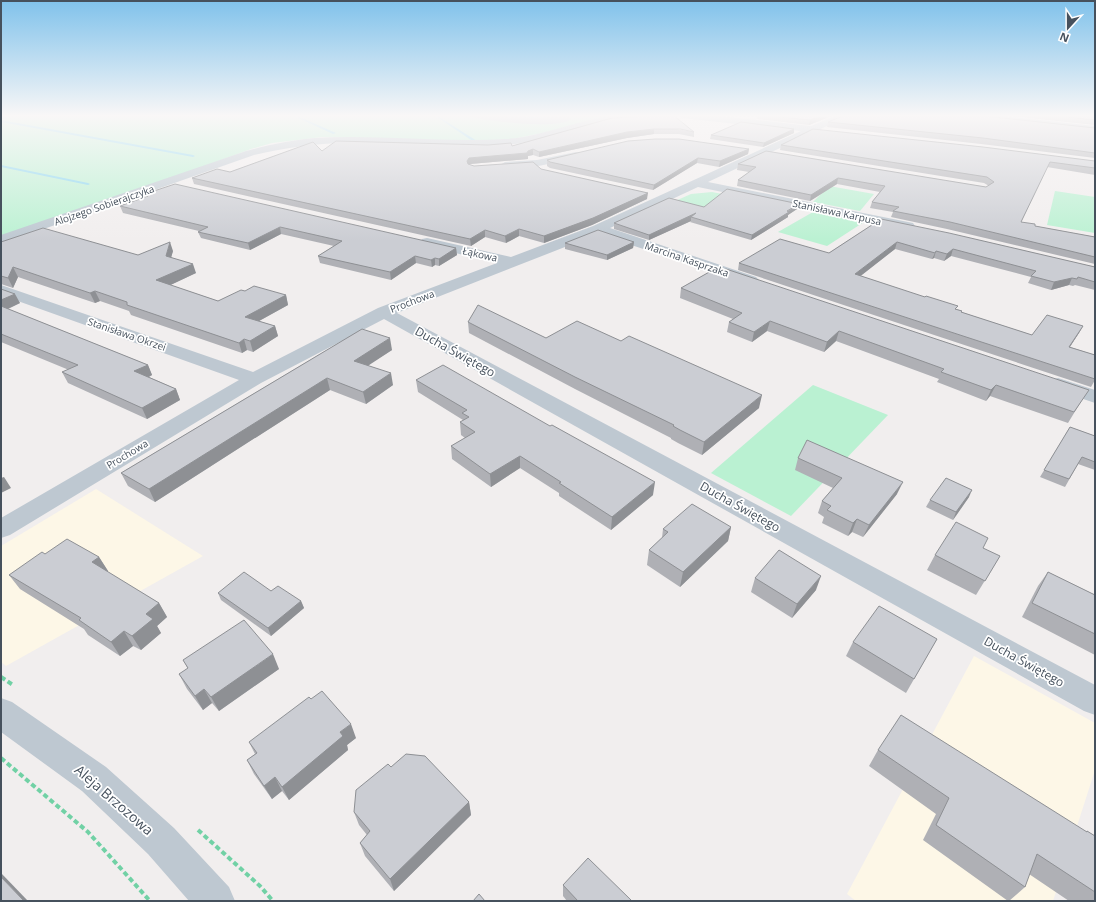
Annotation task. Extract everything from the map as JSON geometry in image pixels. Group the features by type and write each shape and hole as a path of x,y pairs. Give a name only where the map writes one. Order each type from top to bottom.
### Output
{"street":[{"name":"Alojzego Sobierajczyka","path":"1,240 241,157"},
{"path":"531,157 540,167 550,172"},
{"path":"498,166 537,163 564,157"},
{"name":"Prochowa","path":"1,529 254,379 384,312 598,229 656,197 696,183 744,157"},
{"path":"169,182 189,187"},
{"name":"Stanisława Karpusa","path":"696,183 923,229"},
{"name":"Marcina Kasprzaka","path":"598,229 764,285"},
{"name":"Łąkowa","path":"412,239 512,262"},
{"name":"Stanisława Okrzei","path":"1,290 254,379"},
{"name":"Ducha Świętego","path":"384,312 1095,701"},
{"path":"1042,379 1095,397"},
{"name":"Aleja Brzozowa","path":"1,713 94,779 161,841 215,901"}],"path":[{"path":"1,758 88,832 150,901"}],"shaded area":[{"path":"96,489 203,556 6,666 1,662 1,546"},
{"path":"974,656 1095,723 1095,770 1053,901 856,901 847,894"}],"green space":[{"path":"1,157 229,157 164,181 1,236"},
{"path":"829,186 874,194 860,211 813,202"},
{"path":"1055,191 1095,197 1095,233 1047,225"},
{"path":"712,192 763,202 731,218 673,202 691,194"},
{"path":"813,212 864,222 827,246 778,232"},
{"path":"813,385 888,415 791,516 711,473"}],"building":[{"path":"271,157 480,157 469,158 467,161 468,164 474,166 533,162 541,169 648,193 593,218 544,236 519,229 505,236 485,230 470,239 192,178 217,169 230,172"},
{"path":"559,157 729,157 720,161 698,158 654,185 550,162 547,160"},
{"path":"753,157 803,157 986,187 994,182 987,177 859,157 1064,157 1095,161 1095,168 1050,162 1021,222 1095,237 1095,257 950,222 893,211 899,207 872,202 885,186 838,178 811,195 738,180 756,167 738,164"},
{"path":"175,184 456,248 439,259 435,258 431,260 415,256 390,272 318,256 342,241 280,227 248,243 198,232 208,227 120,206 148,196 142,195"},
{"path":"727,189 799,204 752,235 691,217 696,213 649,235 614,223 669,198 704,207"},
{"path":"881,219 949,233 1095,267 1095,282 1078,277 1077,279 1072,278 1054,282 1031,276 1036,271 953,249 947,254 936,251 935,253 897,242 855,274 958,306 955,309 962,311 961,312 1032,335 1047,315 1083,326 1069,347 1095,355 1095,379 739,263 780,239 829,253"},
{"path":"43,228 138,255 170,242 166,256 193,264 156,280 218,301 241,290 245,291 254,286 286,295 245,317 275,326 250,341 244,339 239,343 127,305 127,302 95,291 90,293 13,267 8,278 1,276 1,242"},
{"path":"598,230 634,242 607,255 565,243"},
{"path":"726,269 1089,390 1074,412 996,385 991,390 941,372 944,369 839,331 827,342 770,321 754,332 729,322 742,313 681,288 711,271 718,274"},
{"path":"1,289 15,294 1,300"},
{"path":"478,305 546,338 577,321 621,341 629,336 762,395 704,442 673,426 674,425 575,377 468,322"},
{"path":"1,306 148,365 134,371 176,389 142,408 62,372 78,365 1,334"},
{"path":"362,329 390,338 354,361 391,373 363,392 327,378 149,489 121,473"},
{"path":"443,365 550,426 552,425 655,482 612,517 520,456 490,474 451,446 475,432 460,422 469,417 462,413 467,410 416,380"},
{"path":"1070,427 1095,436 1095,462 1082,457 1069,479 1044,470"},
{"path":"807,440 903,482 869,525 857,519 853,523 827,510 831,506 822,501 842,478 798,458"},
{"path":"946,478 972,490 956,512 930,500"},
{"path":"692,504 731,527 683,572 649,550 668,532 663,529"},
{"path":"956,522 988,538 983,548 1000,556 985,581 935,555"},
{"path":"67,539 99,557 92,562 159,603 146,614 153,619 132,636 124,631 111,642 79,620 81,618 9,575 42,552 45,554"},
{"path":"779,550 821,576 797,604 755,578"},
{"path":"244,572 271,591 278,586 301,601 268,628 218,593"},
{"path":"1048,572 1095,595 1095,634 1032,603"},
{"path":"879,606 937,639 914,679 853,642"},
{"path":"244,620 273,654 211,697 204,689 195,696 179,674 188,668 183,660"},
{"path":"322,691 351,724 340,732 343,736 282,787 275,777 264,786 247,760 257,753 249,742 309,697 311,699"},
{"path":"901,715 1095,836 1095,892 1037,854 1025,887 936,825 949,798 878,750"},
{"path":"406,754 425,756 469,802 390,879 360,843 370,831 354,812 356,790 388,764 391,767"},
{"path":"588,858 632,901 578,901 563,885"},
{"path":"1,877 24,901 1,901"},
{"path":"479,894 485,901 473,901"}],"waterway":[{"path":"1,166 88,184"}]}
